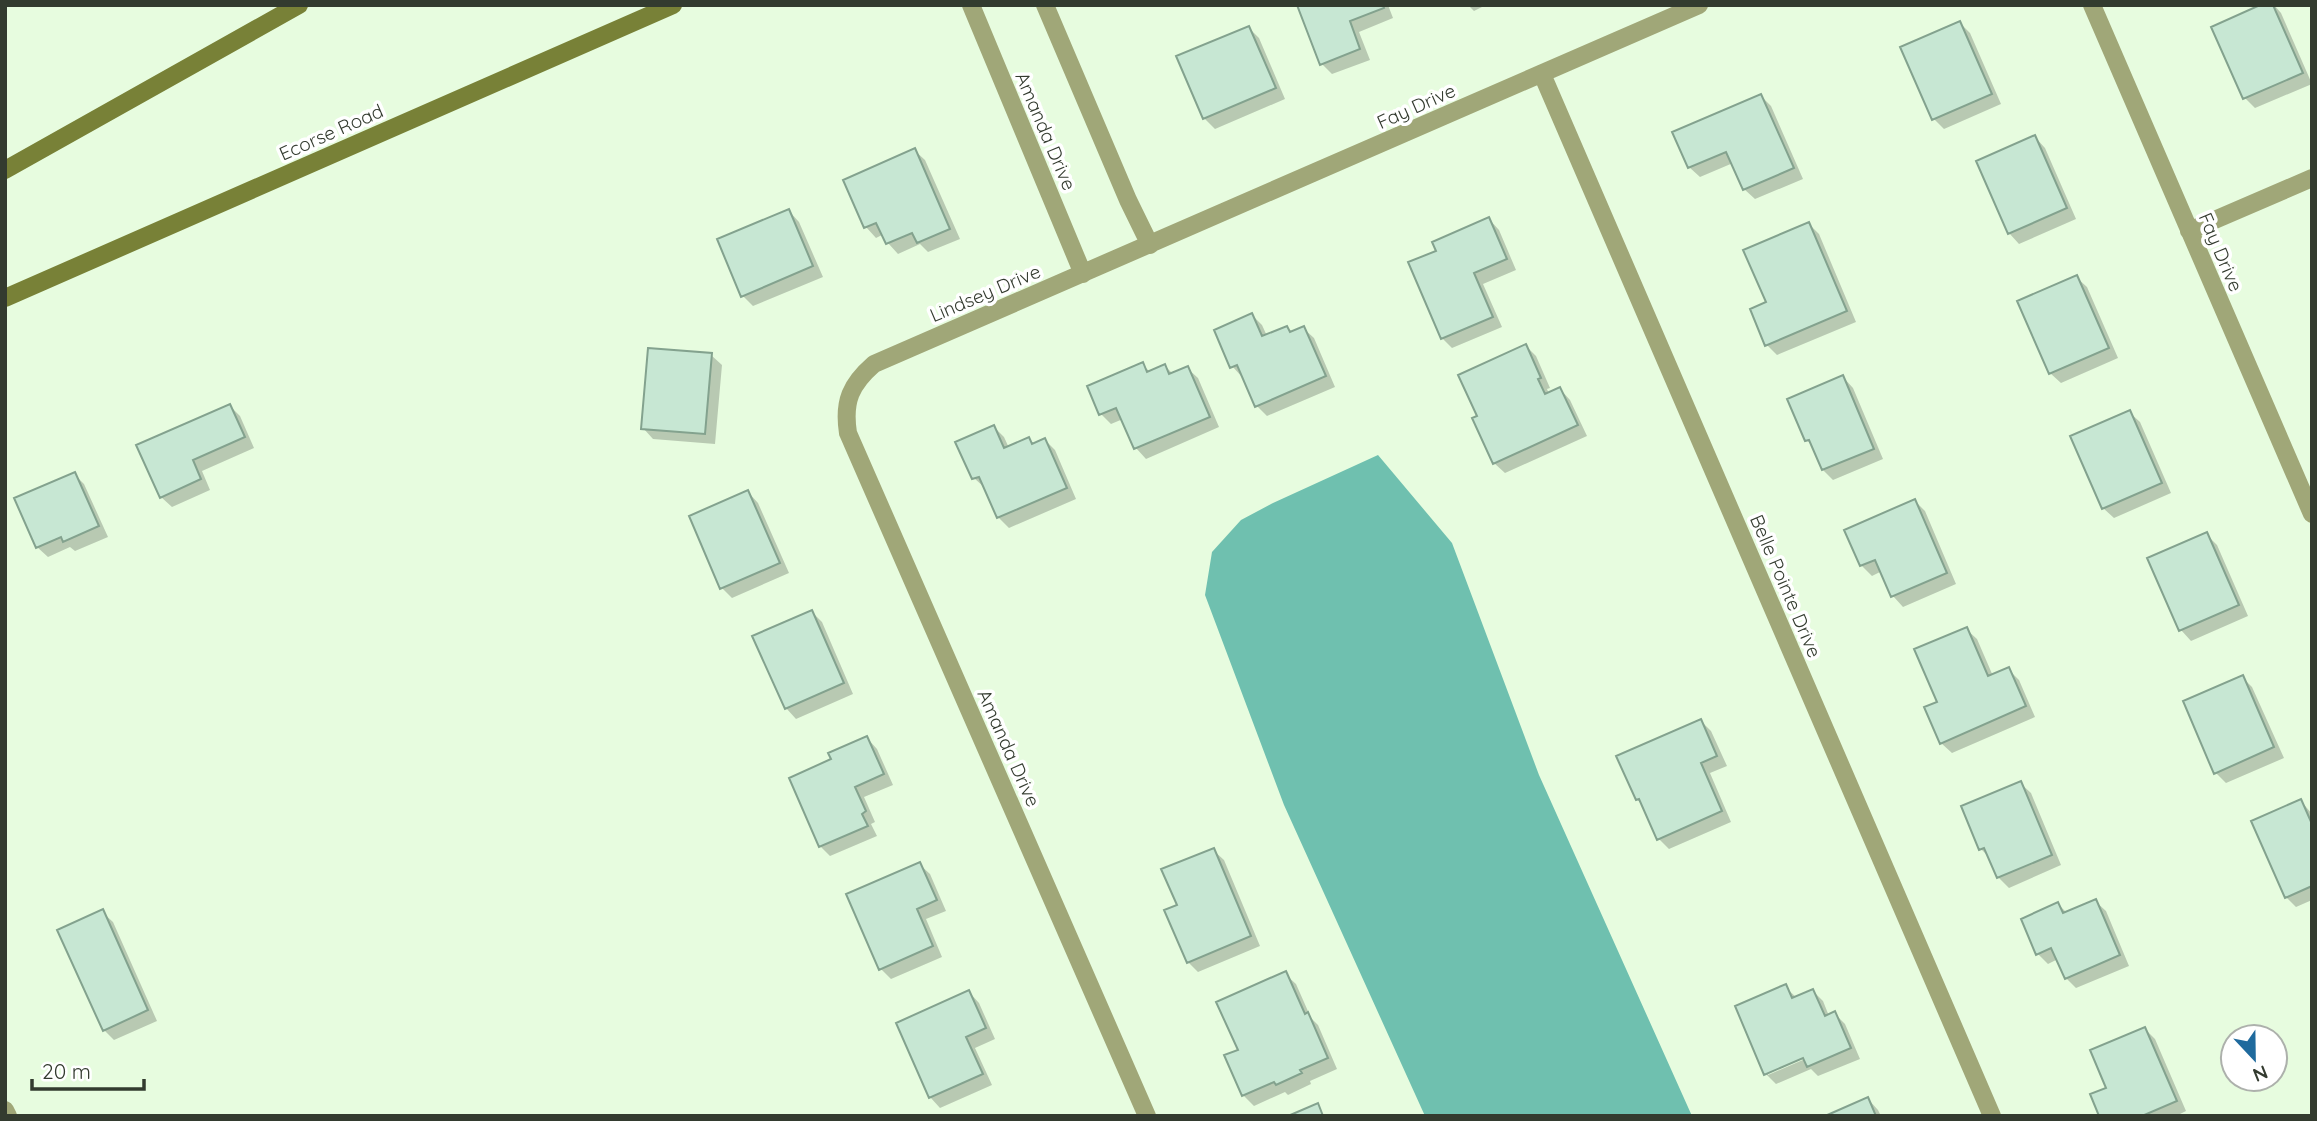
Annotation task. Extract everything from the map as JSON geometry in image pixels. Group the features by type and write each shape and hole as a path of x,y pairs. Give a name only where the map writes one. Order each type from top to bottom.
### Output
{"main road":[{"path":"5,170 299,5"},
{"name":"Ecorse Road","path":"5,298 673,5"}],"street":[{"name":"Amanda Drive","path":"971,5 1083,274"},
{"path":"1045,5 1128,200 1150,245"},
{"name":"Fay Drive","path":"1150,245 1699,5"},
{"name":"Fay Drive","path":"2091,5 2312,514"},
{"name":"Belle Pointe Drive","path":"1542,74 1992,1116"},
{"path":"2189,231 2312,178"},
{"name":"Lindsey Drive","path":"849,395 858,378 874,364 1150,245"},
{"name":"Amanda Drive","path":"849,395 845,417 848,433 1147,1116"},
{"path":"5,1110 8,1116"}],"water":[{"path":"1378,455 1452,543 1539,775 1692,1116 1425,1116 1284,805 1205,595 1212,552 1241,520"}],"building":[{"path":"1297,5 1383,5 1384,8 1350,21 1360,49 1320,65"},
{"path":"2260,5 2273,5 2303,73 2243,99 2211,27"},
{"path":"1960,21 1992,94 1932,120 1900,47"},
{"path":"1249,26 1276,88 1203,119 1176,56"},
{"path":"1761,94 1794,168 1743,190 1726,152 1688,168 1672,132"},
{"path":"2035,135 2067,208 2008,234 1976,161"},
{"path":"915,148 950,229 917,243 912,233 886,244 876,223 864,228 843,180"},
{"path":"789,209 813,266 741,297 717,239"},
{"path":"1489,217 1507,259 1474,273 1493,317 1441,339 1408,262 1436,251 1432,242"},
{"path":"1809,222 1847,311 1765,346 1750,309 1766,302 1743,250"},
{"path":"2077,275 2109,348 2049,374 2017,301"},
{"path":"1252,313 1262,336 1287,326 1290,332 1304,326 1326,376 1255,407 1237,365 1230,368 1214,330"},
{"path":"1526,344 1545,394 1560,387 1578,425 1493,464 1472,418 1477,416 1458,375"},
{"path":"648,348 712,353 705,434 641,429"},
{"path":"1143,362 1147,372 1165,364 1169,374 1188,366 1210,417 1134,449 1116,408 1099,415 1087,386"},
{"path":"1843,375 1874,449 1822,470 1809,440 1805,441 1787,399"},
{"path":"230,404 245,437 193,460 201,479 160,498 136,445"},
{"path":"2130,410 2162,483 2102,509 2070,436"},
{"path":"994,425 1004,448 1029,437 1032,444 1045,438 1067,488 997,518 979,477 972,479 955,442"},
{"path":"75,472 99,526 63,542 61,537 36,548 14,498"},
{"path":"748,490 780,563 720,589 689,516"},
{"path":"1915,499 1947,573 1891,597 1875,560 1860,566 1844,530"},
{"path":"2207,532 2239,605 2179,631 2147,558"},
{"path":"812,610 844,683 785,709 752,636"},
{"path":"1967,627 1988,676 2009,667 2026,706 1940,744 1924,707 1937,702 1914,649"},
{"path":"2243,675 2274,747 2214,774 2183,701"},
{"path":"1701,719 1717,756 1701,763 1722,811 1657,840 1616,756"},
{"path":"867,736 884,774 855,787 866,811 862,814 868,826 819,847 789,778 831,759 828,753"},
{"path":"2021,781 2052,855 1997,878 1984,848 1979,850 1961,806"},
{"path":"2301,799 2312,824 2312,886 2285,898 2251,821"},
{"path":"1214,848 1251,936 1187,963 1164,910 1177,905 1161,869"},
{"path":"920,862 937,900 917,909 933,946 879,970 846,894"},
{"path":"2096,899 2120,955 2065,979 2051,948 2036,955 2021,919 2058,902 2063,913"},
{"path":"103,909 148,1010 103,1031 57,930"},
{"path":"1286,971 1328,1058 1300,1070 1302,1073 1276,1085 1274,1082 1242,1096 1224,1055 1238,1050 1216,1002"},
{"path":"1786,984 1792,998 1813,989 1825,1016 1835,1011 1851,1048 1807,1067 1803,1058 1764,1075 1735,1006"},
{"path":"969,990 986,1028 966,1037 983,1074 929,1098 896,1023"},
{"path":"2145,1027 2177,1101 2142,1116 2099,1116 2090,1094 2106,1088 2090,1050"},
{"path":"1868,1097 1876,1116 1825,1116"},
{"path":"1318,1103 1323,1116 1288,1116"}]}
